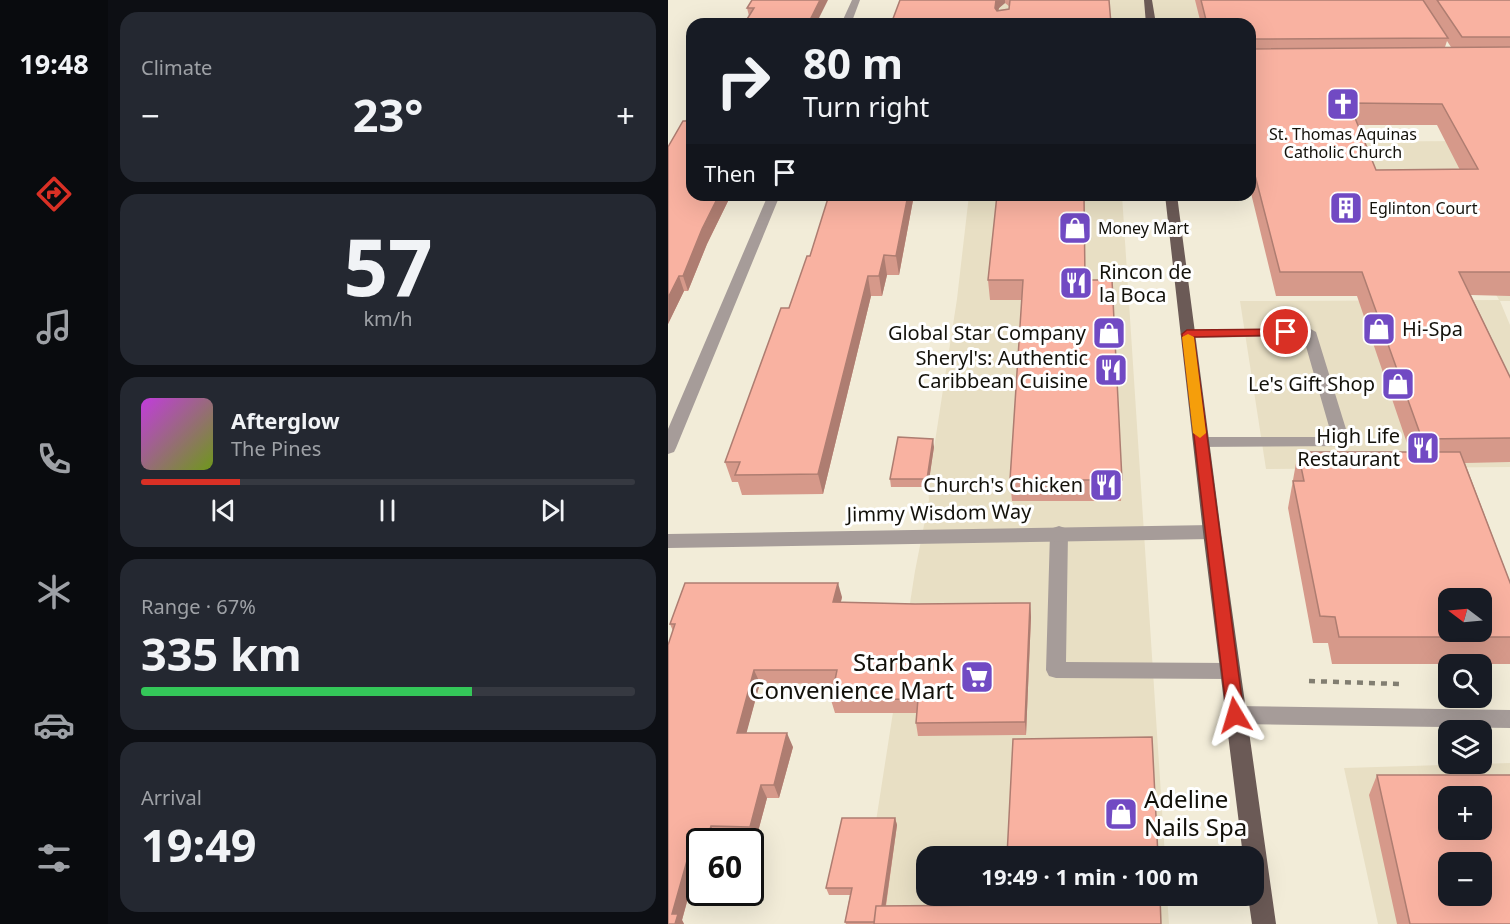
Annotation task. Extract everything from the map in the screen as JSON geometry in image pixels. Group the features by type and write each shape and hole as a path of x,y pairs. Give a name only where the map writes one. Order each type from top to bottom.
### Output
{"main road":[{"path":"1148,0 1150,18"},
{"path":"1172,201 1235,715 1264,924"}],"street":[{"path":"848,18 856,0"},
{"path":"668,448 771,201"},
{"path":"1187,334 1309,332 1342,442 1201,443"},
{"name":"Jimmy Wisdom Way","path":"668,541 1212,532"},
{"path":"1059,533 1056,670 1230,671"},
{"path":"1235,715 1511,719"}],"path":[{"path":"1309,681 1402,684"}],"shaded area":[{"path":"991,0 1277,0 1256,19 990,18"},
{"path":"1510,73 1511,301 1500,301 1510,325 1510,467 1266,469 1240,301 1499,300 1436,185 1256,142 1474,141"},
{"path":"968,201 1122,201 1164,846 916,846 916,906 1168,906 1169,924 860,924 915,571 929,500 928,487 957,299"},
{"path":"1510,763 1510,924 1378,924 1344,768 1438,765 1438,774 1492,774 1492,764"}],"building":[{"path":"752,0 820,0 811,18 748,18 754,8 747,8"},
{"path":"900,0 996,0 997,11 1009,9 1010,0 1109,0 1110,18 893,18"},
{"path":"1201,0 1423,0 1448,38 1256,39 1256,18 1206,18"},
{"path":"1437,0 1511,0 1511,37 1462,37"},
{"path":"1511,47 1511,272 1459,272 1511,379 1511,438 1422,439 1362,272 1280,272 1256,179 1256,49","holes":["1349,103 1442,104 1478,169 1376,170"]},
{"path":"683,121 686,121 686,201 716,201 683,276 679,276 668,298 668,147"},
{"path":"827,201 907,201 896,256 884,255 879,276 868,276 818,474 735,475 740,462 725,462 781,308 789,308 807,256 810,256"},
{"path":"996,201 1084,201 1085,280 1112,280 1122,480 1010,480 1023,280 988,280"},
{"path":"898,437 933,439 927,479 890,479"},
{"path":"1298,452 1460,452 1511,585 1511,637 1492,637 1492,588 1438,588 1438,637 1339,637 1335,617 1320,616 1293,481 1304,481"},
{"path":"685,583 838,583 833,602 1030,603 1025,722 916,723 918,699 831,700 837,670 754,670 737,733 787,733 774,785 761,785 750,827 686,828 686,864 672,914 678,914 675,924 668,924 668,645 675,624 670,624"},
{"path":"1152,737 1157,846 1008,846 1013,739"},
{"path":"1377,775 1511,775 1511,924 1410,924"},
{"path":"842,818 895,818 882,906 876,906 874,922 845,922 852,888 826,888"},
{"path":"876,906 1160,906 1161,924 874,924"}],"slow traffic":[{"path":"1188,337 1200,433"}],"place":[{"name":"St. Thomas Aquinas Catholic Church","path":"1343,104"},
{"name":"Eglinton Court","path":"1346,208"},
{"name":"Money Mart","path":"1075,228"},
{"name":"Rincon de la Boca","path":"1076,283"},
{"name":"Hi-Spa","path":"1379,329"},
{"name":"Global Star Company","path":"1109,333"},
{"name":"Sheryl's: Authentic Caribbean Cuisine","path":"1111,370"},
{"name":"Le's Gift Shop","path":"1398,384"},
{"name":"High Life Restaurant","path":"1423,448"},
{"name":"Church's Chicken","path":"1106,485"},
{"name":"Starbank Convenience Mart","path":"977,677"},
{"name":"Adeline Nails Spa","path":"1121,814"}],"route":[{"path":"1235,715 1187,334 1286,332"}]}
